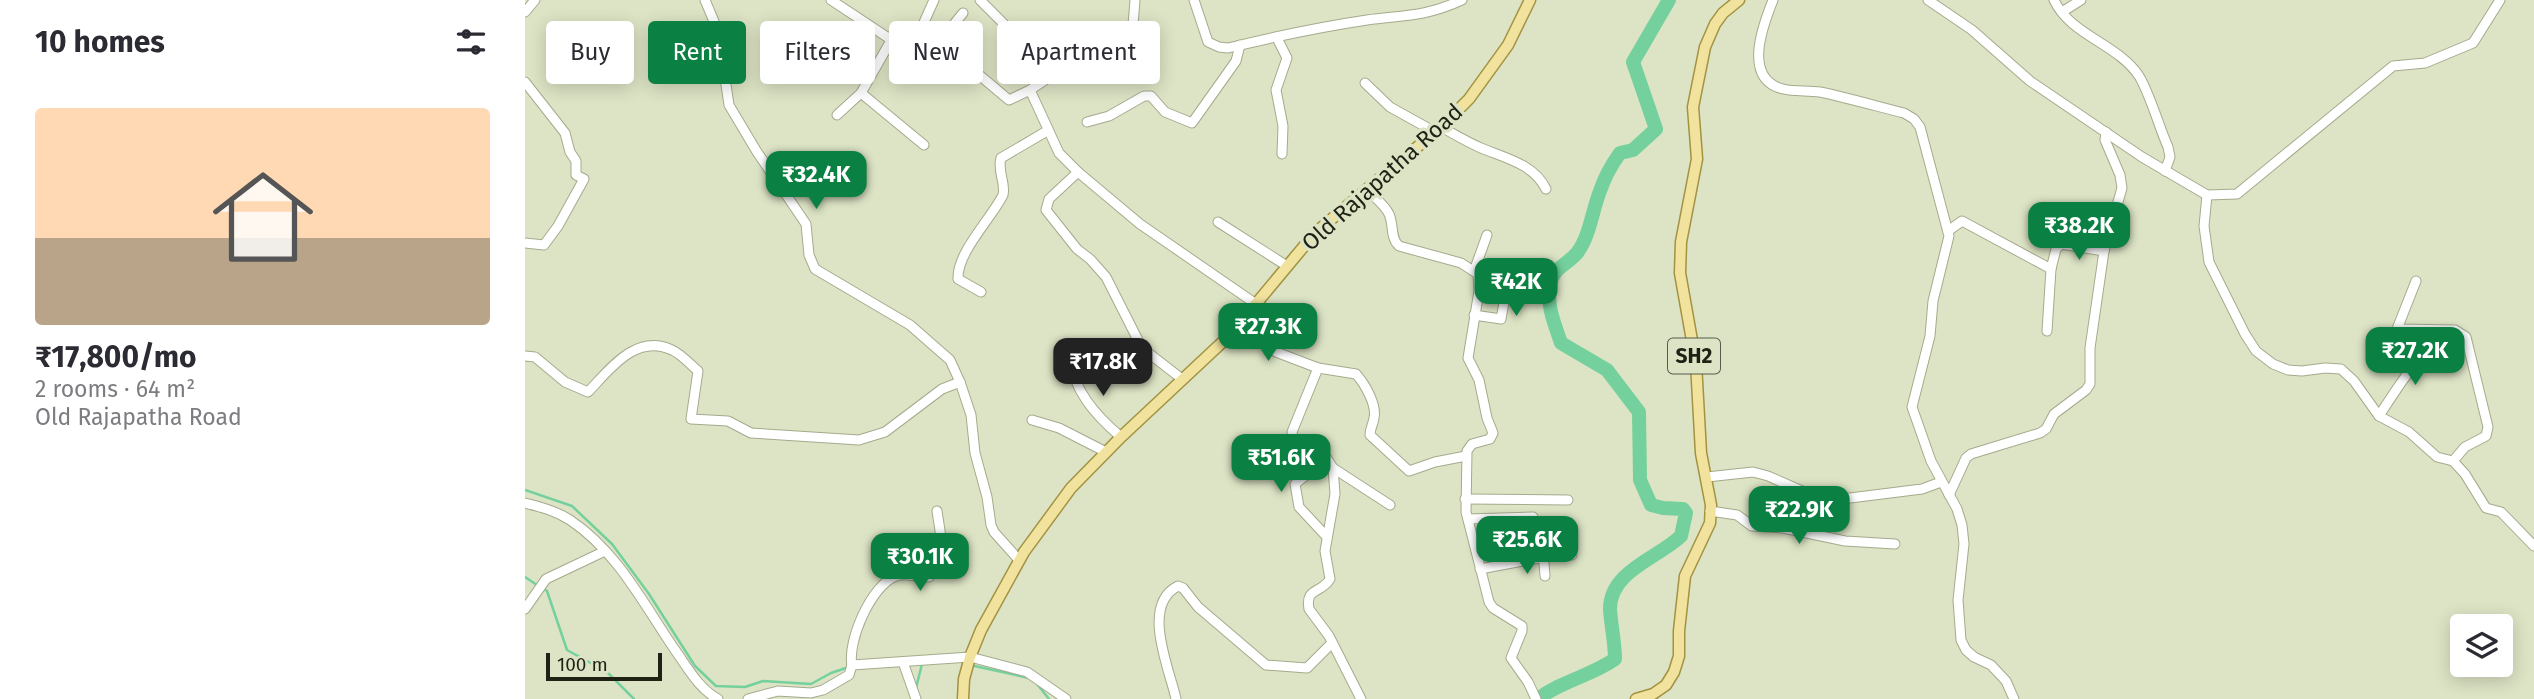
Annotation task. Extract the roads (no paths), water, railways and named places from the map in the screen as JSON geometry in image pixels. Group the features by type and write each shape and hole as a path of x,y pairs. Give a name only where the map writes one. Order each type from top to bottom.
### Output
{"main road":[{"name":"Old Rajapatha Road","path":"963,699 966,672 981,630 1020,560 1071,488 1230,335 1315,233 1438,129 1469,99 1508,45 1529,0"},
{"name":"SH2","path":"1636,699 1654,696 1666,685 1674,672 1679,656 1685,576 1706,536 1710,511 1707,477 1701,453 1696,363 1680,273 1681,242 1697,159 1693,107 1705,47 1715,23 1739,0"}],"street":[{"path":"525,12 535,0"},
{"path":"705,0 718,31 729,105 806,224 809,255 815,269 910,325 950,360 971,415 975,453 987,497 991,525 994,532 1020,560"},
{"path":"831,0 879,34 889,36"},
{"path":"925,21 934,0"},
{"path":"980,0 1001,21"},
{"path":"1133,21 1135,0"},
{"path":"1194,0 1208,42 1219,47 1370,20 1408,18 1462,0"},
{"path":"1773,0 1760,34 1758,52 1765,78 1771,84 1783,89 1820,92 1904,113 1920,127 1948,231 1947,248 1933,301 1930,336 1912,407 1917,426 1941,482 1957,509 1964,544 1958,600 1961,640 1966,650 1991,665 2006,681 2014,699"},
{"path":"1928,0 1972,30 2030,81 2165,171 2207,195 2237,194 2393,66 2425,63 2473,43 2500,0"},
{"path":"2054,0 2062,12 2084,32 2109,47 2139,76 2168,147 2170,157 2165,171"},
{"path":"2062,12 2081,0"},
{"path":"956,21 963,13"},
{"path":"1277,37 1287,58 1276,90 1283,126 1282,154"},
{"path":"837,115 861,93 889,44"},
{"path":"1087,122 1109,116 1144,96 1151,96 1165,112 1192,123 1236,61 1240,45"},
{"path":"983,78 1009,100 1040,84"},
{"path":"525,82 565,133 570,152 576,161 576,176 585,179 544,245 525,243"},
{"path":"1366,83 1390,107 1516,161 1539,177 1546,189"},
{"path":"1030,90 1059,153 1078,172 1140,224 1256,304"},
{"path":"861,93 924,145"},
{"path":"981,292 958,279 958,274 967,251 1003,195 1005,189 999,167 1001,158 1047,131"},
{"path":"1949,495 1971,454 2041,433 2054,414 2090,384 2090,348 2104,251 2122,188 2120,174 2105,140 2106,132"},
{"path":"1078,172 1049,199 1046,210 1077,249 1106,277 1142,348 1182,379"},
{"path":"1366,189 1388,210 1392,221 1393,240 1398,246 1461,263 1474,271 1479,280 1468,358 1479,380 1493,433 1490,439 1472,444 1466,456 1465,499 1489,602 1493,608 1519,623 1522,631 1511,658 1536,699"},
{"path":"2207,195 2204,226 2209,262 2256,351 2273,364 2288,370 2341,369 2354,381 2379,416 2409,432 2437,457 2453,461 2465,474 2486,508 2501,512 2534,546"},
{"path":"1948,231 1962,221 2051,269"},
{"path":"1218,222 1287,266"},
{"path":"1474,271 1487,235"},
{"path":"2046,331 2051,269 2056,249 2061,244 2104,251"},
{"path":"1474,315 1501,319 1511,264"},
{"path":"2416,281 2397,329 2455,330 2466,337 2488,427 2486,436 2465,447 2453,461"},
{"path":"1243,319 1276,352 1318,368 1356,374 1371,400 1375,415 1370,435 1409,471 1435,461 1466,456"},
{"path":"525,356 535,357 565,382 588,391 627,353 650,344 672,350 698,371 691,419 728,421 751,433 842,440 859,440 885,432 942,389 960,382"},
{"path":"2379,416 2402,380 2436,344"},
{"path":"1078,351 1069,355 1077,387 1093,410 1121,437"},
{"path":"1318,368 1294,423 1292,436 1327,459 1333,468 1390,505"},
{"path":"1032,420 1059,428 1106,452"},
{"path":"1327,459 1295,484 1299,507 1327,537"},
{"path":"1333,468 1335,494 1325,551 1330,579 1321,589 1311,593 1308,604 1361,699"},
{"path":"1707,477 1753,472 1809,494 1834,500 1922,489 1941,482"},
{"path":"1465,499 1568,500"},
{"path":"525,503 551,510 571,521 605,551 640,592 659,627 693,676 708,694 718,699"},
{"path":"748,699 778,691 811,693 823,690 849,675 852,665 850,652 866,605 873,595 894,576 903,574 929,577 940,562 937,511"},
{"path":"1710,511 1737,514 1752,526 1783,528 1845,541 1895,544"},
{"path":"1468,519 1533,517"},
{"path":"1542,541 1545,576"},
{"path":"525,609 546,579 605,551"},
{"path":"1480,569 1544,557 1571,555"},
{"path":"1176,699 1159,638 1162,606 1168,593 1178,586 1216,623 1266,665 1307,668 1332,643"},
{"path":"852,665 904,665 970,658 1027,671 1066,699"},
{"path":"904,665 916,699"}],"waterway":[{"path":"1538,699 1615,659 1610,609 1612,596 1626,575 1681,536 1686,513 1683,509 1651,505 1640,480 1639,412 1607,370 1561,343 1549,300 1554,274 1581,246 1602,186 1614,162 1620,153 1633,150 1656,129 1633,62 1669,0"},
{"path":"525,490 572,506 612,544 649,594 695,666 716,686 745,687 763,681 811,684 849,667"},
{"path":"525,577 537,585"},
{"path":"543,588 547,591 567,650 607,672 634,699"},
{"path":"916,688 922,664"},
{"path":"970,665 1029,678"},
{"path":"1037,684 1049,699"}]}
